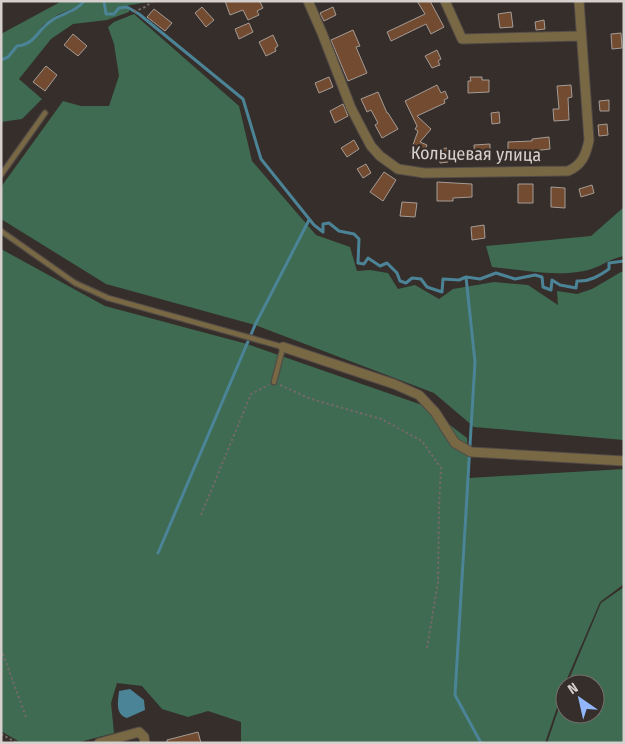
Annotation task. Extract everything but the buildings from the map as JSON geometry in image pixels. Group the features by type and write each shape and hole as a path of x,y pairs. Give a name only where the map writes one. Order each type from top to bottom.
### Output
{"street":[{"name":"Кольцевая улица","path":"308,1 351,108 371,146 380,156 398,169 424,173 568,171 575,168 582,161 587,152 589,140 579,1"},
{"path":"445,1 462,39 581,36"},
{"path":"283,347 394,384 419,395 434,412 455,443 471,452 624,461"},
{"path":"99,743 140,732 145,743"}],"lane":[{"path":"1,176 45,113"},
{"path":"1,231 75,283 108,298 283,347 274,382"}],"path":[{"path":"134,11 145,7 153,1"},
{"path":"201,515 251,394 274,382 311,399 381,419 422,441 441,468 438,582 427,648"},
{"path":"1,649 26,717"},
{"path":"1,734 17,743"}],"green space":[{"path":"62,1 83,1 80,6 59,14 43,25 32,40 26,44 17,45 7,56 1,59 1,34"},
{"path":"85,1 103,1 106,15 115,15 120,8 127,7 129,12 107,20 73,24 51,39 19,79 42,99 22,119 1,122 1,61 18,47 33,41 52,21 74,11"},
{"path":"105,1 154,1 119,7 113,13 107,14"},
{"path":"134,14 239,106 252,161 316,235 350,247 357,271 370,270 388,273 398,289 415,285 439,299 453,289 494,282 528,285 558,305 557,291 577,294 592,289 624,272 624,440 474,427 434,393 255,325 106,284 1,219 1,187 63,101 81,106 109,106 119,76 114,44 108,27 114,22"},
{"path":"624,207 624,256 589,270 573,273 538,272 492,267 486,246 591,236"},
{"path":"1,249 105,306 247,344 425,406 467,438 469,478 624,469 624,584 600,602 569,674 555,674 555,713 545,743 241,743 241,722 208,711 188,717 162,709 142,686 117,683 111,703 114,733 76,743 13,743 18,741 1,731"},
{"path":"624,587 624,743 547,743 555,719 555,724 605,724 605,674 571,674 601,603"}],"water":[{"path":"130,689 144,700 145,710 127,718 119,711 119,691"}],"waterway":[{"path":"1,60 8,57 17,46 32,40 51,21 77,8 84,1"},
{"path":"104,1 106,14 114,14 119,8 127,7 139,14 243,99 261,159 314,225 323,232 323,224 329,223 339,231 354,234 359,239 358,263 364,264 368,258 380,266 387,263 397,273 400,281 406,283 412,278 421,279 427,287 442,292 443,279 459,280 466,277 480,279 496,273 515,279 535,275 542,277 543,287 551,290 552,280 560,285 576,288 577,281 586,281 598,276 609,269 609,263 624,261"},
{"path":"158,553 255,325 309,220"},
{"path":"466,277 475,362 455,695 481,743"}]}
